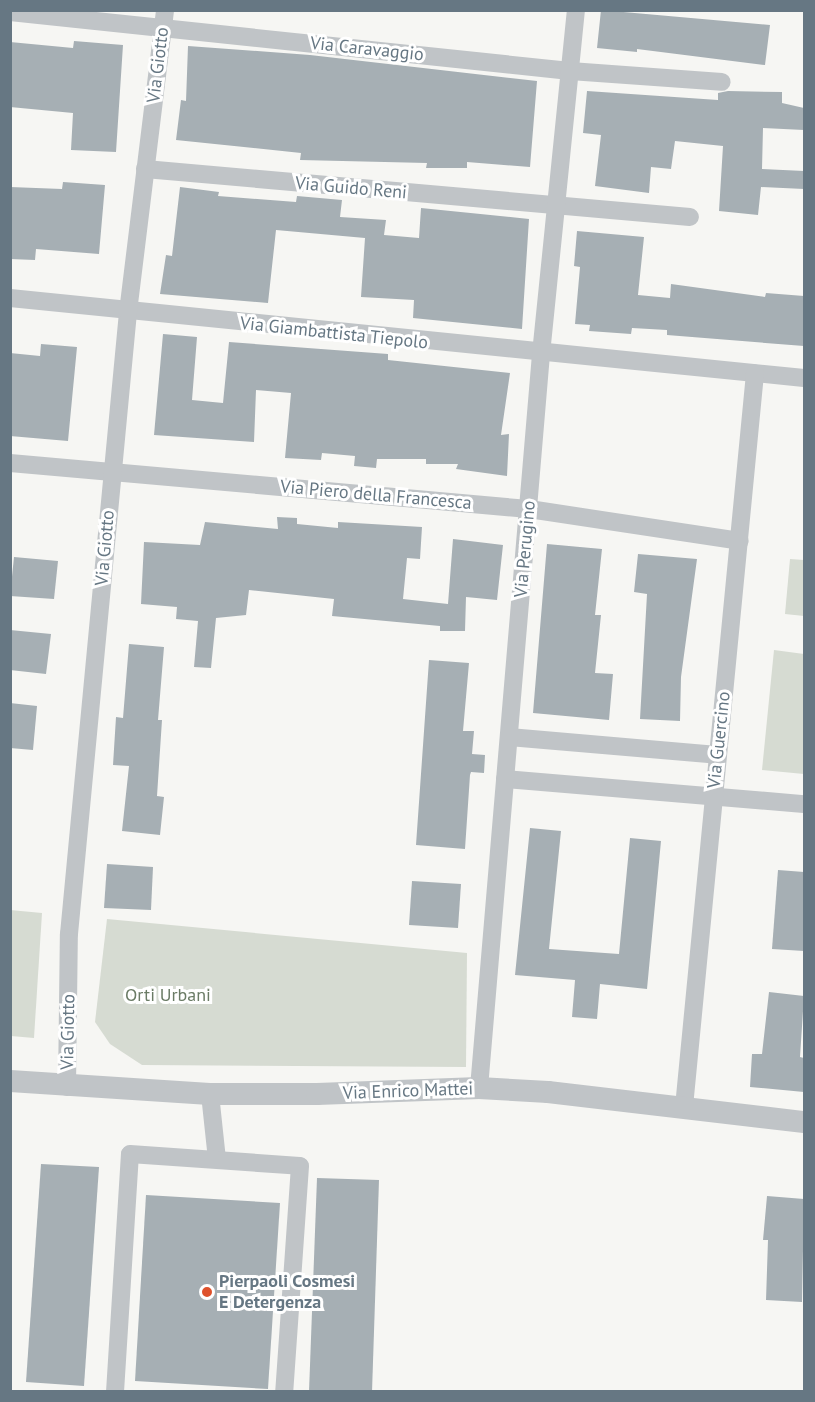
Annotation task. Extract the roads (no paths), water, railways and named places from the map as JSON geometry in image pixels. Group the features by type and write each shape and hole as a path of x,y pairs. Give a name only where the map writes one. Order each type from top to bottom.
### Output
{"street":[{"name":"Via Perugino","path":"479,1088 529,509 540,354 558,208 576,10"},
{"name":"Via Caravaggio","path":"10,12 164,19 570,71 722,82"},
{"name":"Via Giotto","path":"67,1088 69,934 128,312 164,19"},
{"name":"Via Guido Reni","path":"145,169 558,208 690,217"},
{"name":"Via Giambattista Tiepolo","path":"10,298 540,354 804,378"},
{"name":"Via Guercino","path":"684,1107 755,373"},
{"name":"Via Piero della Francesca","path":"10,463 529,509 740,541"},
{"path":"509,737 717,755"},
{"path":"505,779 804,804"},
{"name":"Via Enrico Mattei","path":"10,1081 67,1088 210,1094 317,1094 479,1088 684,1107 804,1122"},
{"path":"210,1094 217,1159"},
{"path":"115,1392 130,1154 300,1166 284,1392"}],"place":[{"name":"Pierpaoli Cosmesi E Detergenza","path":"207,1292"}],"park label":[{"name":"Orti Urbani","path":"168,995"}]}
